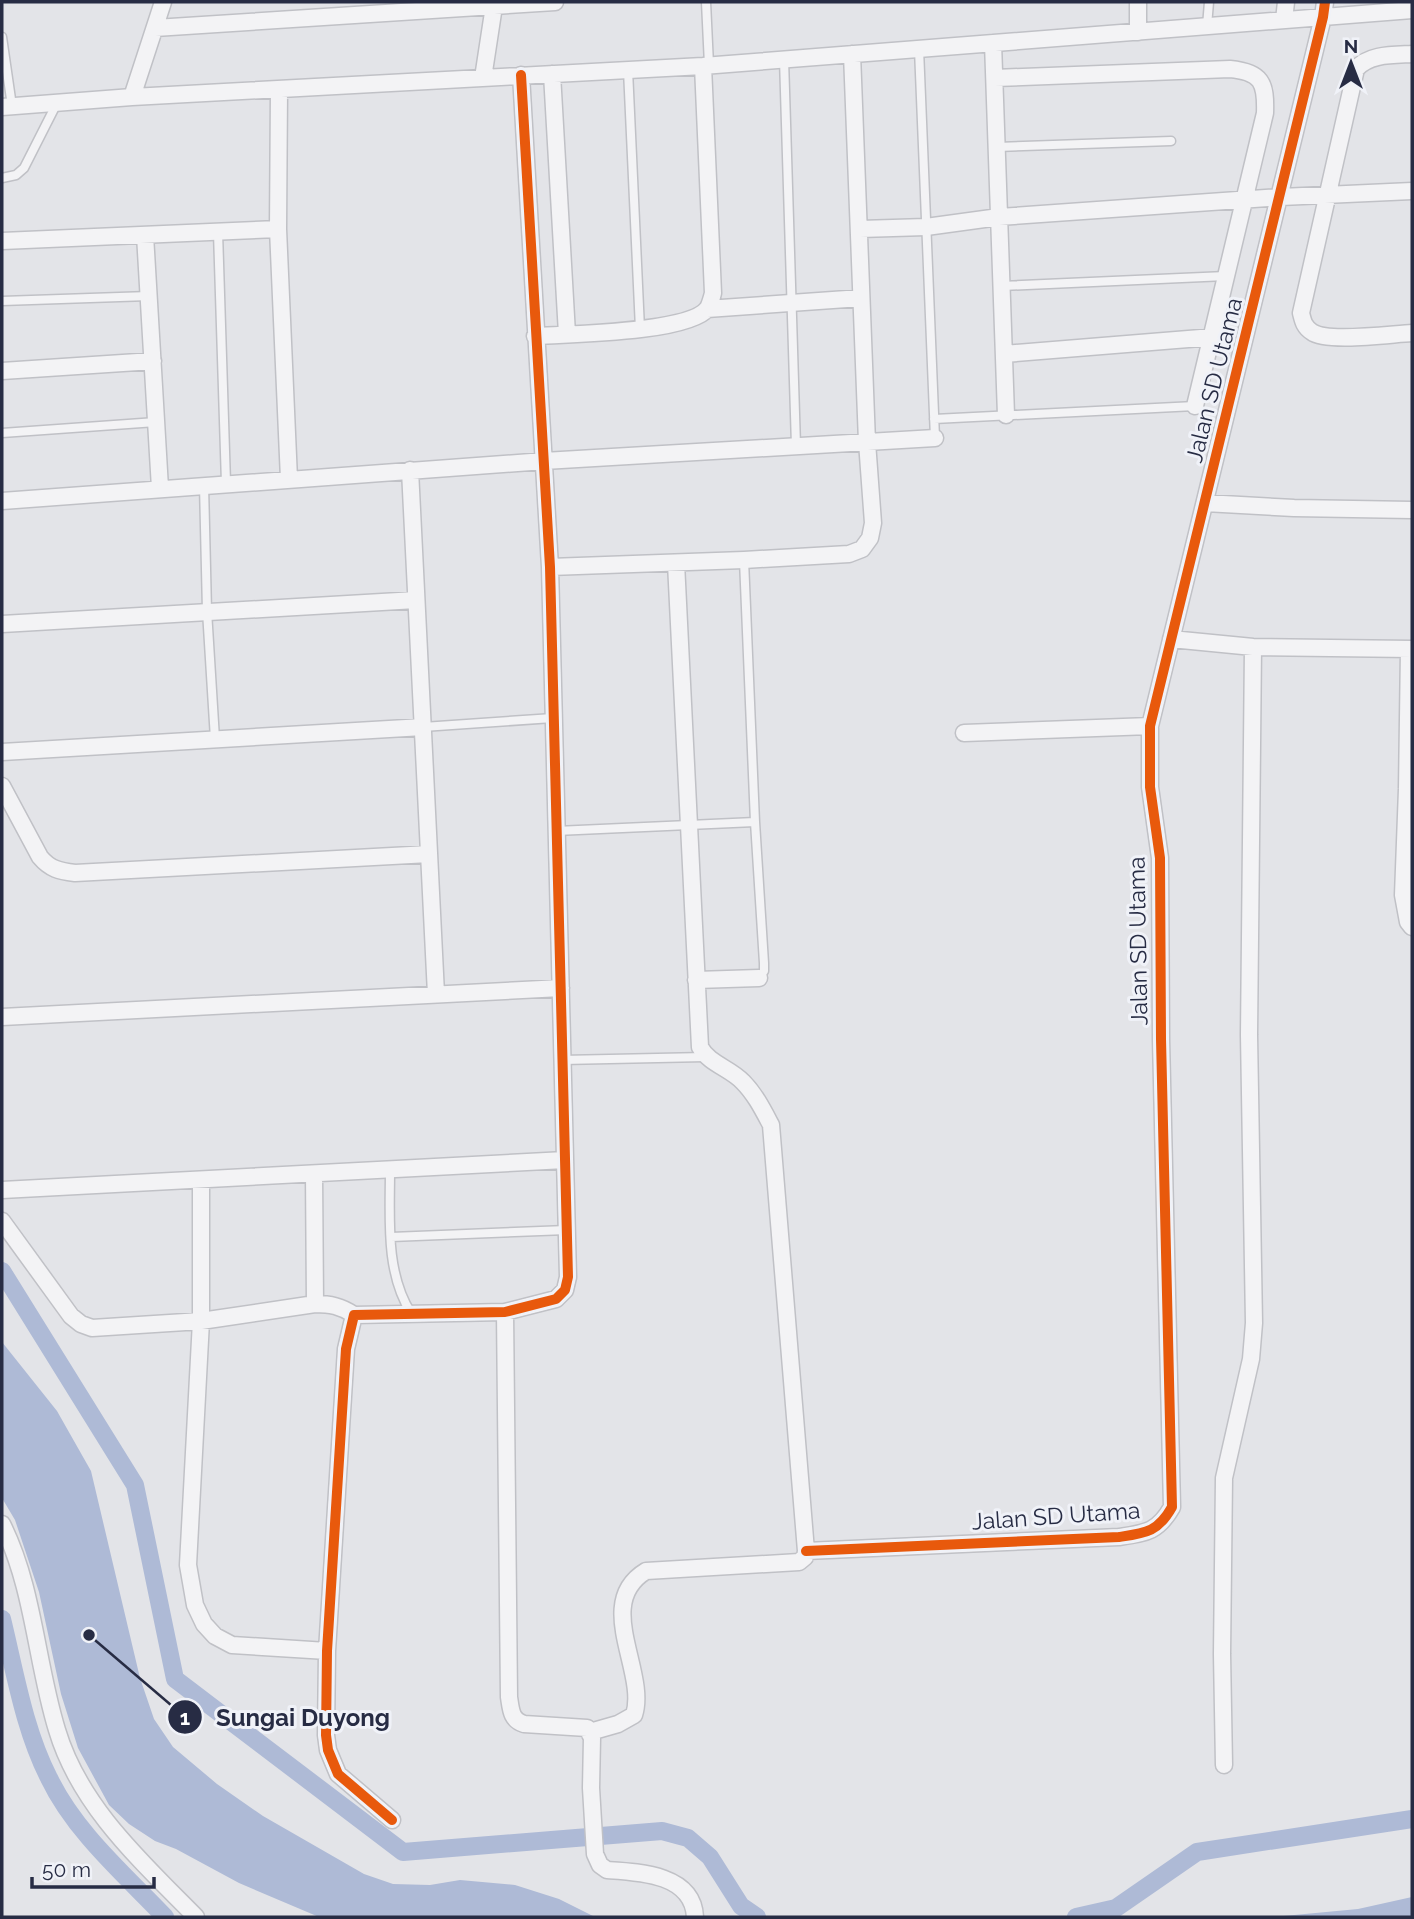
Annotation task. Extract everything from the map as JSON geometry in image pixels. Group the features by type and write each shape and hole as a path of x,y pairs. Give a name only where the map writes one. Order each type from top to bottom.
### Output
{"street":[{"path":"132,97 163,2"},
{"path":"155,28 555,2"},
{"path":"1138,2 1138,32"},
{"path":"1284,20 1286,2"},
{"path":"483,78 501,4"},
{"path":"7,106 706,65 1284,20 1324,10 1383,7 1412,10"},
{"name":"Jalan SD Utama","path":"806,1551 1119,1537 1153,1530 1165,1519 1171,1507 1173,1490 1161,1039 1160,858 1150,787 1150,726 1281,197 1324,10"},
{"path":"993,43 1006,415"},
{"path":"550,567 849,554 862,549 870,538 873,523 867,442 852,54"},
{"path":"1412,54 1372,58 1363,61 1356,69 1301,313 1304,326 1313,334 1328,337 1412,333"},
{"path":"706,65 713,293 707,309"},
{"path":"995,78 1230,69 1252,72 1259,79 1264,88 1265,113 1195,406"},
{"path":"552,74 567,334"},
{"path":"2,1222 71,1316 80,1324 92,1328 201,1321 315,1304 344,1308 354,1315 505,1312 556,1299 565,1290 568,1277 550,567 521,75"},
{"path":"279,90 278,229 289,478"},
{"path":"860,229 926,228 999,217 1281,197 1412,191"},
{"path":"2,241 278,229"},
{"path":"145,235 160,488"},
{"path":"535,335 640,329 694,318 707,309 861,298"},
{"path":"1004,354 1213,337"},
{"path":"2,372 153,361"},
{"path":"2,501 289,478 934,438"},
{"path":"410,470 436,994"},
{"path":"1206,502 1294,508 1412,510"},
{"path":"590,1732 634,1715 637,1705 628,1659 622,1602 634,1578 646,1571 799,1562 805,1557 806,1551 771,1125 743,1082 705,1057 700,1047 676,563"},
{"path":"2,624 416,600"},
{"path":"1171,639 1253,647 1410,649 1410,789 1403,895 1406,915 1412,927"},
{"path":"1224,1765 1224,1478 1251,1359 1254,1323 1249,1035 1253,647"},
{"path":"964,733 1150,726"},
{"path":"2,752 423,727"},
{"path":"2,786 40,857 47,866 59,871 75,873 429,854"},
{"path":"696,980 759,978"},
{"path":"2,1017 561,988"},
{"path":"2,1190 565,1160"},
{"path":"314,1174 315,1304"},
{"path":"201,1181 201,1321 188,1565 195,1605 204,1624 215,1636 232,1645 327,1651"},
{"path":"505,1312 509,1697 513,1717 524,1724 587,1728 590,1732 595,1854 600,1865 607,1870 663,1876 681,1888 692,1901 695,1917"},
{"path":"354,1315 346,1349 327,1651 326,1735 332,1763 338,1773 392,1819"},
{"path":"2,1524 18,1563 57,1732 75,1774 99,1813 126,1845 196,1917"}],"lane":[{"path":"706,2 706,65"},
{"path":"1207,26 1209,2"},
{"path":"2,37 7,106"},
{"path":"919,49 934,438"},
{"path":"784,59 796,446"},
{"path":"628,70 640,329"},
{"path":"2,178 16,175 24,168 57,103"},
{"path":"997,147 1171,141"},
{"path":"218,232 226,483"},
{"path":"1002,286 1227,276"},
{"path":"2,301 149,296"},
{"path":"934,419 1195,406"},
{"path":"2,433 156,422"},
{"path":"204,485 207,611 215,739"},
{"path":"744,560 764,963 764,971 759,978"},
{"path":"423,727 554,719"},
{"path":"556,831 755,822"},
{"path":"562,1060 705,1057"},
{"path":"390,1170 391,1237 396,1280 402,1299 412,1314"},
{"path":"391,1237 567,1230"}],"water":[{"path":"2,1342 57,1411 91,1471 140,1678 154,1719 173,1747 217,1784 263,1816 364,1874 393,1884 430,1885 460,1880 515,1885 559,1899 595,1917 319,1917 239,1883 176,1849 155,1841 129,1824 109,1805 78,1748 61,1694 39,1592 15,1520 2,1498"},
{"path":"1412,1897 1412,1917 1273,1917 1358,1909"}],"waterway":[{"path":"2,1271 135,1485 175,1679 403,1852 662,1831 688,1838 710,1857 741,1906 757,1917"},
{"path":"2,1619 21,1700 33,1740 49,1778 72,1816 101,1852 165,1917"},
{"path":"1076,1917 1116,1908 1197,1852 1412,1819"}],"cycle path":[{"path":"806,1551 1119,1537 1150,1530 1162,1522 1172,1507 1161,1039 1160,858 1150,787 1150,726 1325,2"},
{"path":"392,1820 338,1774 328,1750 326,1735 327,1651 346,1349 354,1315 505,1312 556,1299 565,1290 568,1277 550,567 521,75"}],"place":[{"name":"Sungai Duyong","path":"89,1635"}]}
